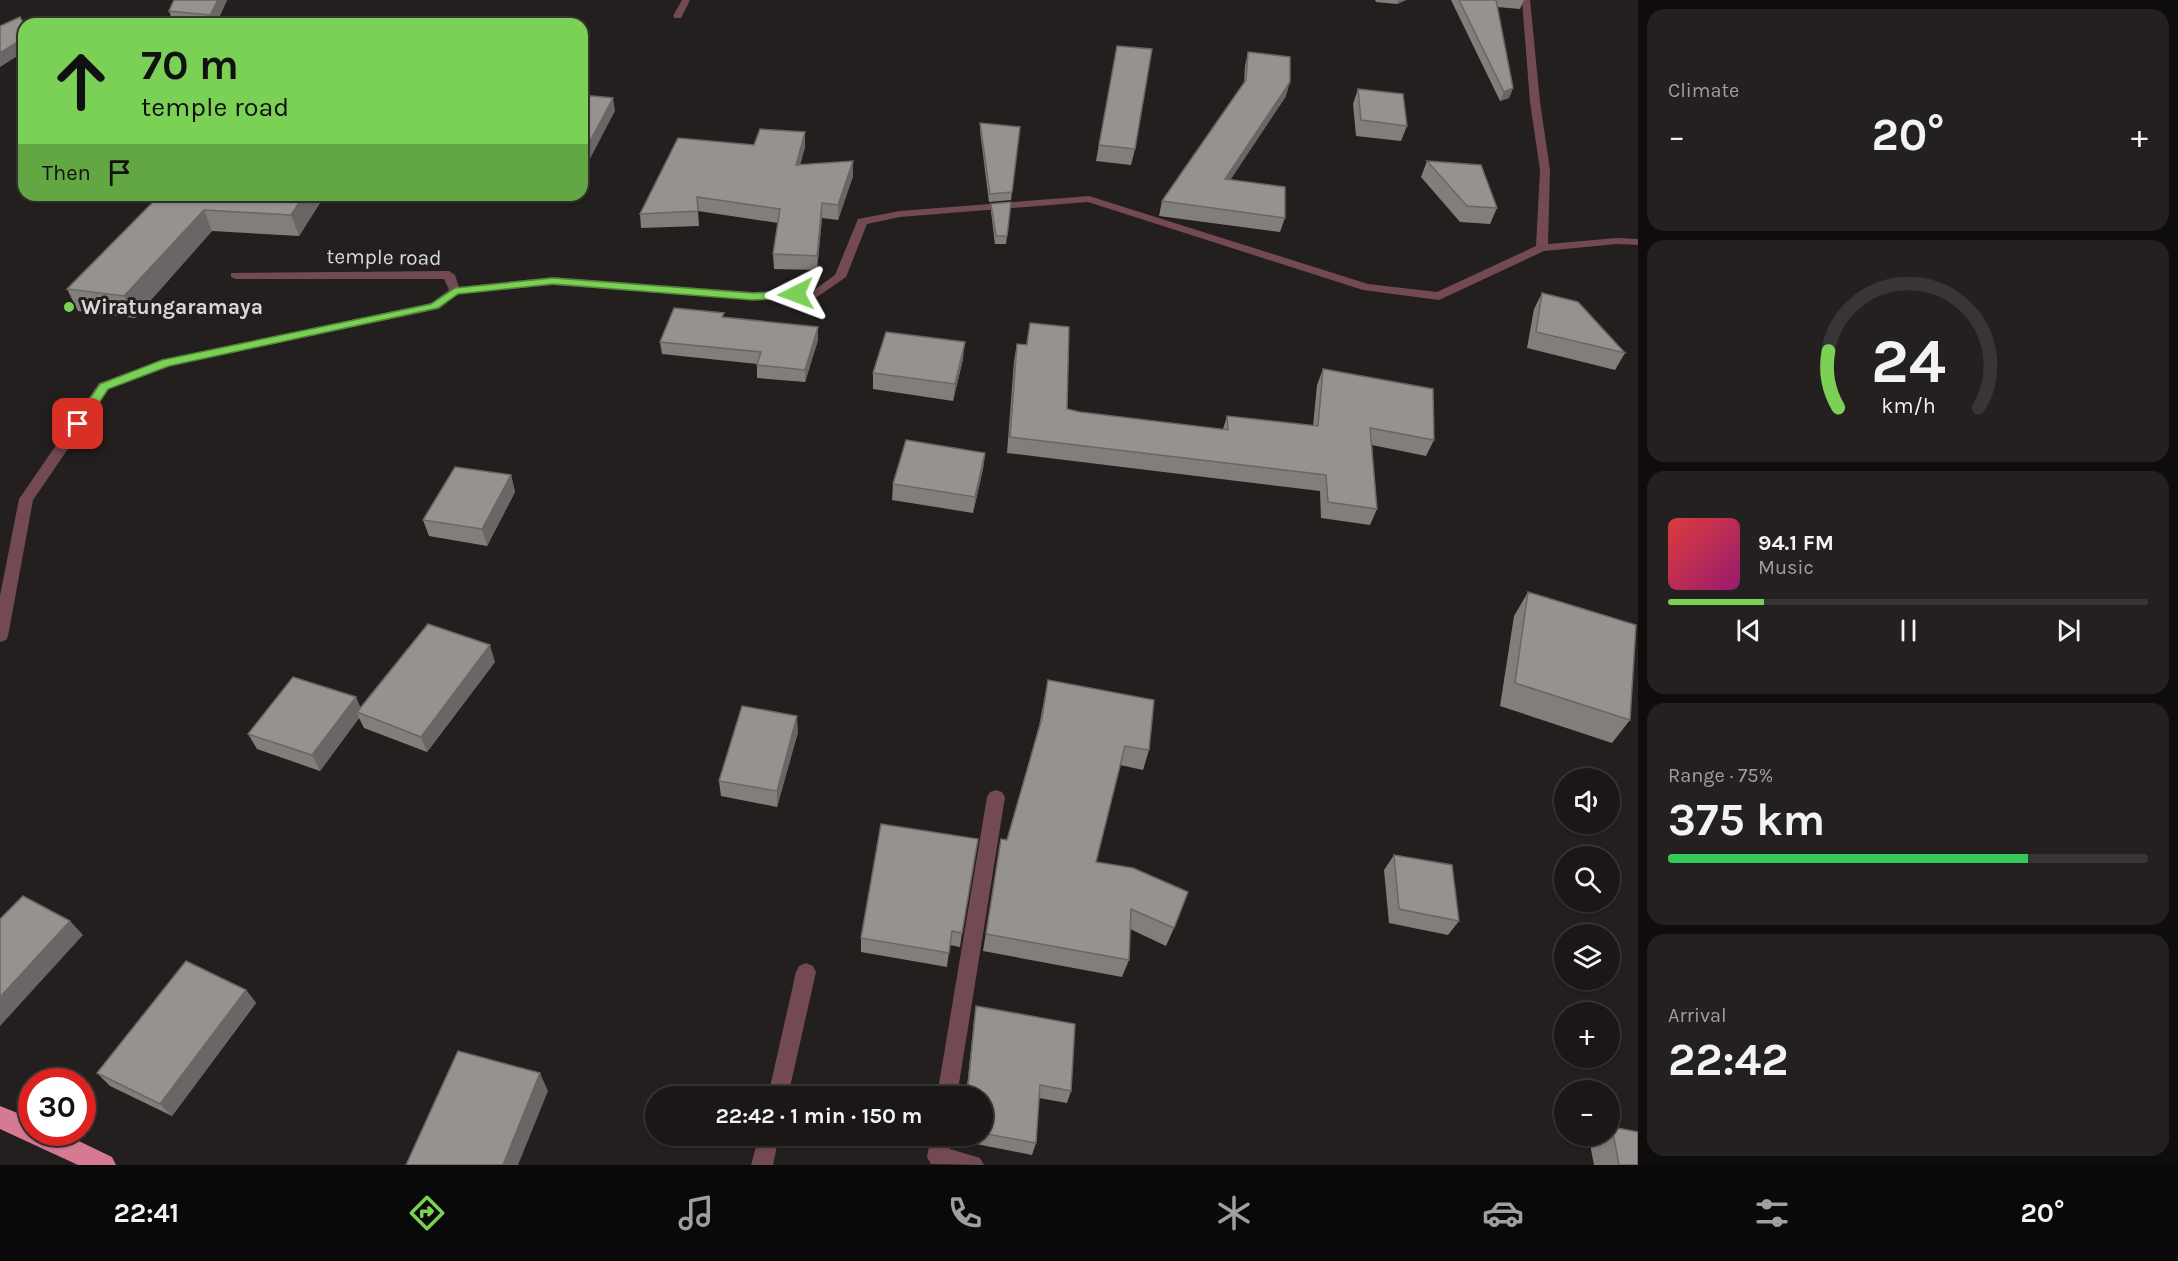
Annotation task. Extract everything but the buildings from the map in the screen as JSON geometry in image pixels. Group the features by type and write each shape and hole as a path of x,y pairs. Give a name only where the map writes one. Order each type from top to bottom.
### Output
{"highway":[{"path":"0,1117 18,1125"},
{"path":"63,1146 104,1165"}],"street":[{"path":"678,16 686,0"},
{"path":"1527,0 1535,102 1545,171 1542,248"},
{"path":"455,291 553,281 753,296 817,293 840,278 862,221 900,214 1089,199 1367,287 1439,296 1542,248 1617,241 1638,242"},
{"name":"temple road","path":"0,636 26,499 104,386 166,363 435,306 455,291 449,275 236,275"},
{"path":"949,1086 996,797"},
{"path":"780,1086 806,972"},
{"path":"762,1165 767,1146"},
{"path":"940,1146 938,1156 973,1165"}],"place":[{"name":"Wiratungaramaya","path":"69,307"}],"route":[{"path":"78,424 104,386 166,363 435,306 455,291 553,281 753,296 796,294"}]}
